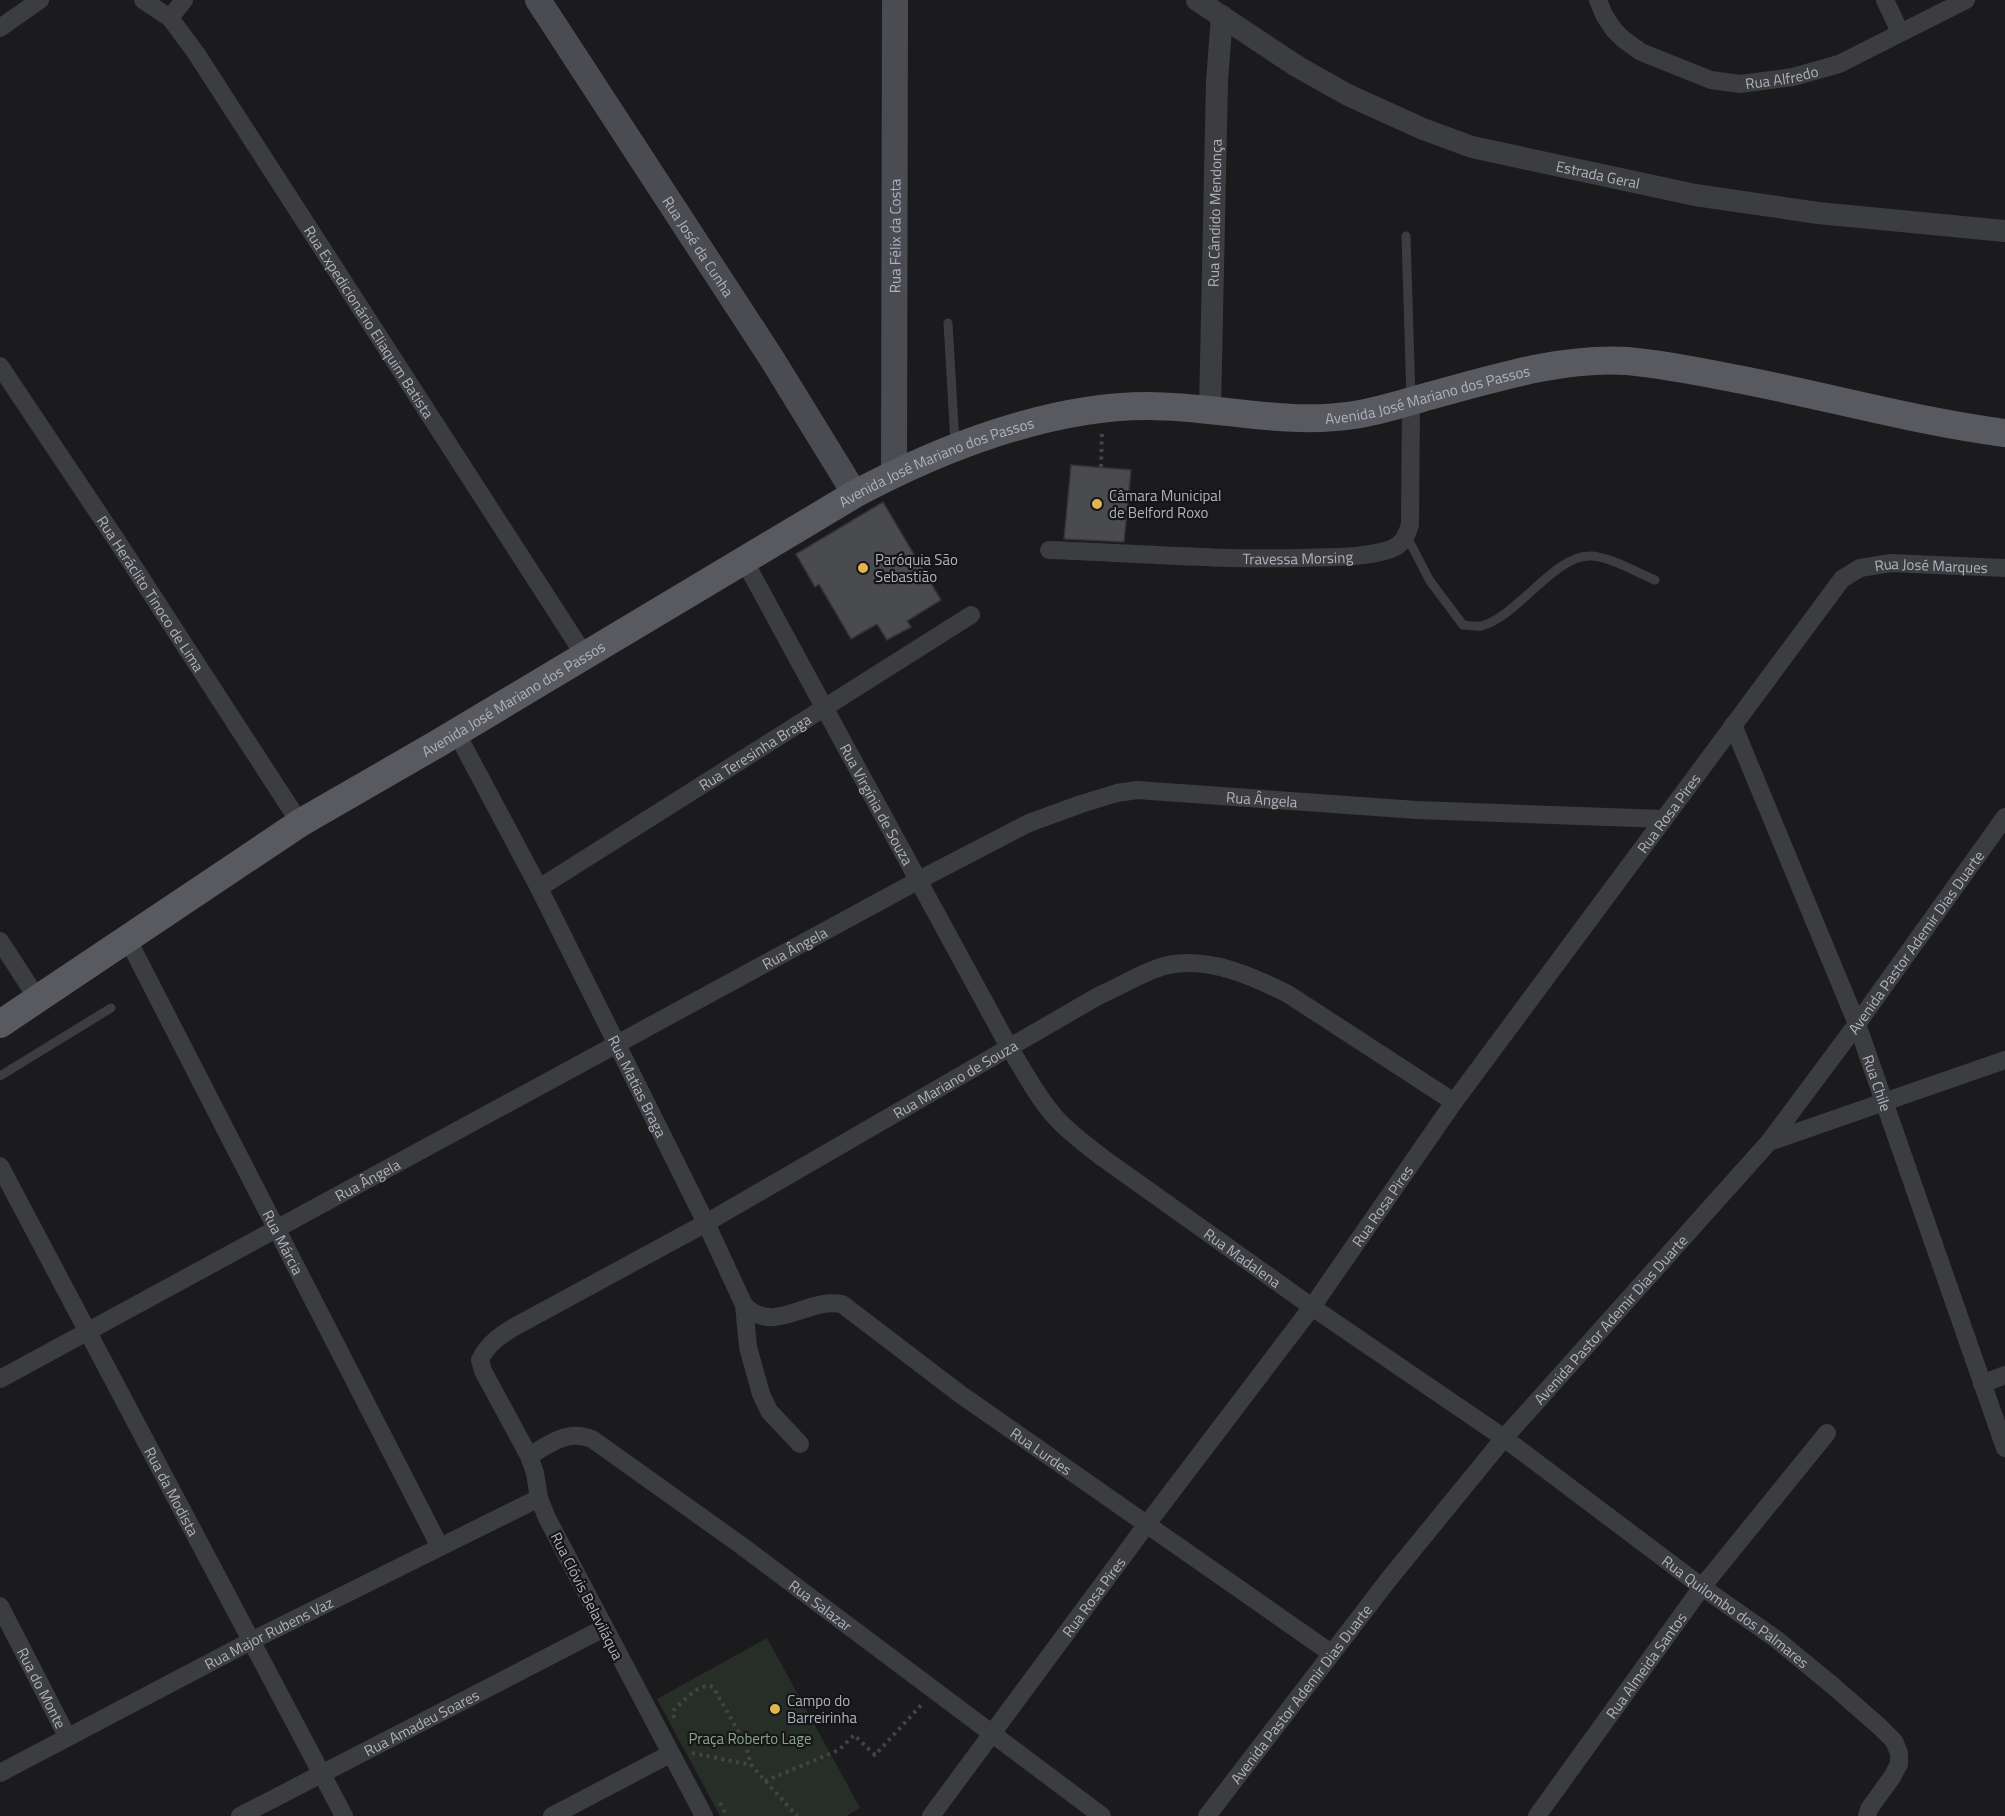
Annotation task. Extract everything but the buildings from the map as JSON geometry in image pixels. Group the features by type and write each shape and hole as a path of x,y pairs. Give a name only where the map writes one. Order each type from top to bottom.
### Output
{"main road":[{"name":"Rua José da Cunha","path":"538,0 759,340 855,494"},
{"name":"Rua Félix da Costa","path":"894,473 895,0"},
{"name":"Avenida José Mariano dos Passos","path":"0,1024 300,824 855,494 894,473 1032,423 1087,411 1147,406 1210,409 1266,417 1351,416 1379,411 1546,367 1624,361 1672,366 1962,427 2005,433"}],"street":[{"path":"0,28 39,0"},
{"name":"Rua Expedicionário Eliaquim Batista","path":"143,0 170,18 220,88 585,656"},
{"path":"170,18 184,0"},
{"name":"Estrada Geral","path":"1197,0 1298,67 1348,95 1423,129 1473,147 1695,195 1818,213 2001,229"},
{"path":"1885,0 1900,32"},
{"name":"Rua Alfredo","path":"1601,8 1623,39 1641,52 1711,80 1740,84 1793,77 1839,64 1966,0"},
{"name":"Rua Cândido Mendonça","path":"1210,409 1217,81 1222,16"},
{"name":"Rua Heráclito Tinoco de Lima","path":"0,366 119,544 300,824"},
{"path":"1406,535 1411,516 1411,401"},
{"name":"Travessa Morsing","path":"1049,550 1254,559 1322,558 1370,554 1392,549 1402,543 1406,535"},
{"name":"Rua Virgínia de Souza","path":"744,560 1009,1047"},
{"name":"Rua José Marques","path":"1832,594 1850,573 1866,566 1891,563 2005,568"},
{"name":"Rua Rosa Pires","path":"931,1816 1147,1524 1312,1307 1454,1102 1832,594"},
{"name":"Rua Teresinha Braga","path":"539,888 970,615"},
{"name":"Rua Chile","path":"1733,725 1857,1024 2005,1448"},
{"name":"Rua Matias Braga","path":"456,732 539,888 618,1045 744,1305 748,1347 761,1395 770,1411 800,1444"},
{"name":"Rua Ângela","path":"0,1379 919,880 1029,824 1081,804 1117,793 1137,790 1417,810 1664,819"},
{"name":"Avenida Pastor Ademir Dias Duarte","path":"1207,1816 1331,1653 1504,1438 1769,1142 1857,1024 2005,817"},
{"name":"Rua Márcia","path":"126,938 440,1547"},
{"path":"0,941 37,998"},
{"name":"Rua Mariano de Souza","path":"483,1371 480,1360 485,1350 497,1337 706,1223 1100,995 1164,966 1191,963 1223,968 1261,981 1288,994 1454,1102"},
{"name":"Rua Madalena","path":"1009,1047 1046,1105 1080,1141 1312,1307 1504,1438"},
{"path":"1769,1142 2005,1060"},
{"name":"Rua da Modista","path":"0,1166 344,1816"},
{"name":"Rua Lurdes","path":"744,1305 762,1317 779,1317 831,1302 842,1304 960,1394 1331,1653"},
{"name":"Rua Clóvis Belaviláqua","path":"483,1371 529,1456 535,1473 539,1498 547,1518 704,1816"},
{"path":"1982,1383 2005,1374"},
{"name":"Rua Almeida Santos","path":"1537,1816 1702,1587 1827,1432"},
{"name":"Rua Salazar","path":"529,1456 565,1436 574,1434 592,1439 742,1546 1102,1816"},
{"name":"Rua Quilombo dos Palmares","path":"1504,1438 1784,1646 1894,1741 1899,1753 1899,1764 1869,1809 1867,1816"},
{"name":"Rua Major Rubens Vaz","path":"0,1773 251,1641 539,1498"},
{"name":"Rua do Monte","path":"0,1606 67,1736"},
{"name":"Rua Amadeu Soares","path":"240,1816 604,1628"},
{"path":"552,1816 670,1754"}],"lane":[{"path":"1406,236 1411,401"},
{"path":"948,323 955,449"},
{"path":"1406,535 1430,581 1463,625 1480,626 1505,614 1565,564 1589,556 1606,560 1655,580"},
{"path":"0,1076 111,1008"}],"path":[{"path":"1101,467 1102,425"},
{"path":"678,1725 674,1710 702,1686 713,1687 746,1745 751,1765 797,1816"},
{"path":"765,1781 839,1750 854,1735 875,1755 934,1691"},
{"path":"688,1743 698,1762"},
{"path":"693,1752 751,1765"},
{"path":"717,1798 727,1816"}],"green space":[{"name":"Praça Roberto Lage","path":"767,1638 860,1808 846,1816 720,1816 657,1699"}],"place":[{"name":"Câmara Municipal de Belford Roxo","path":"1097,504"},
{"name":"Paróquia São Sebastião","path":"863,568"},
{"name":"Campo do Barreirinha","path":"775,1709"}]}
